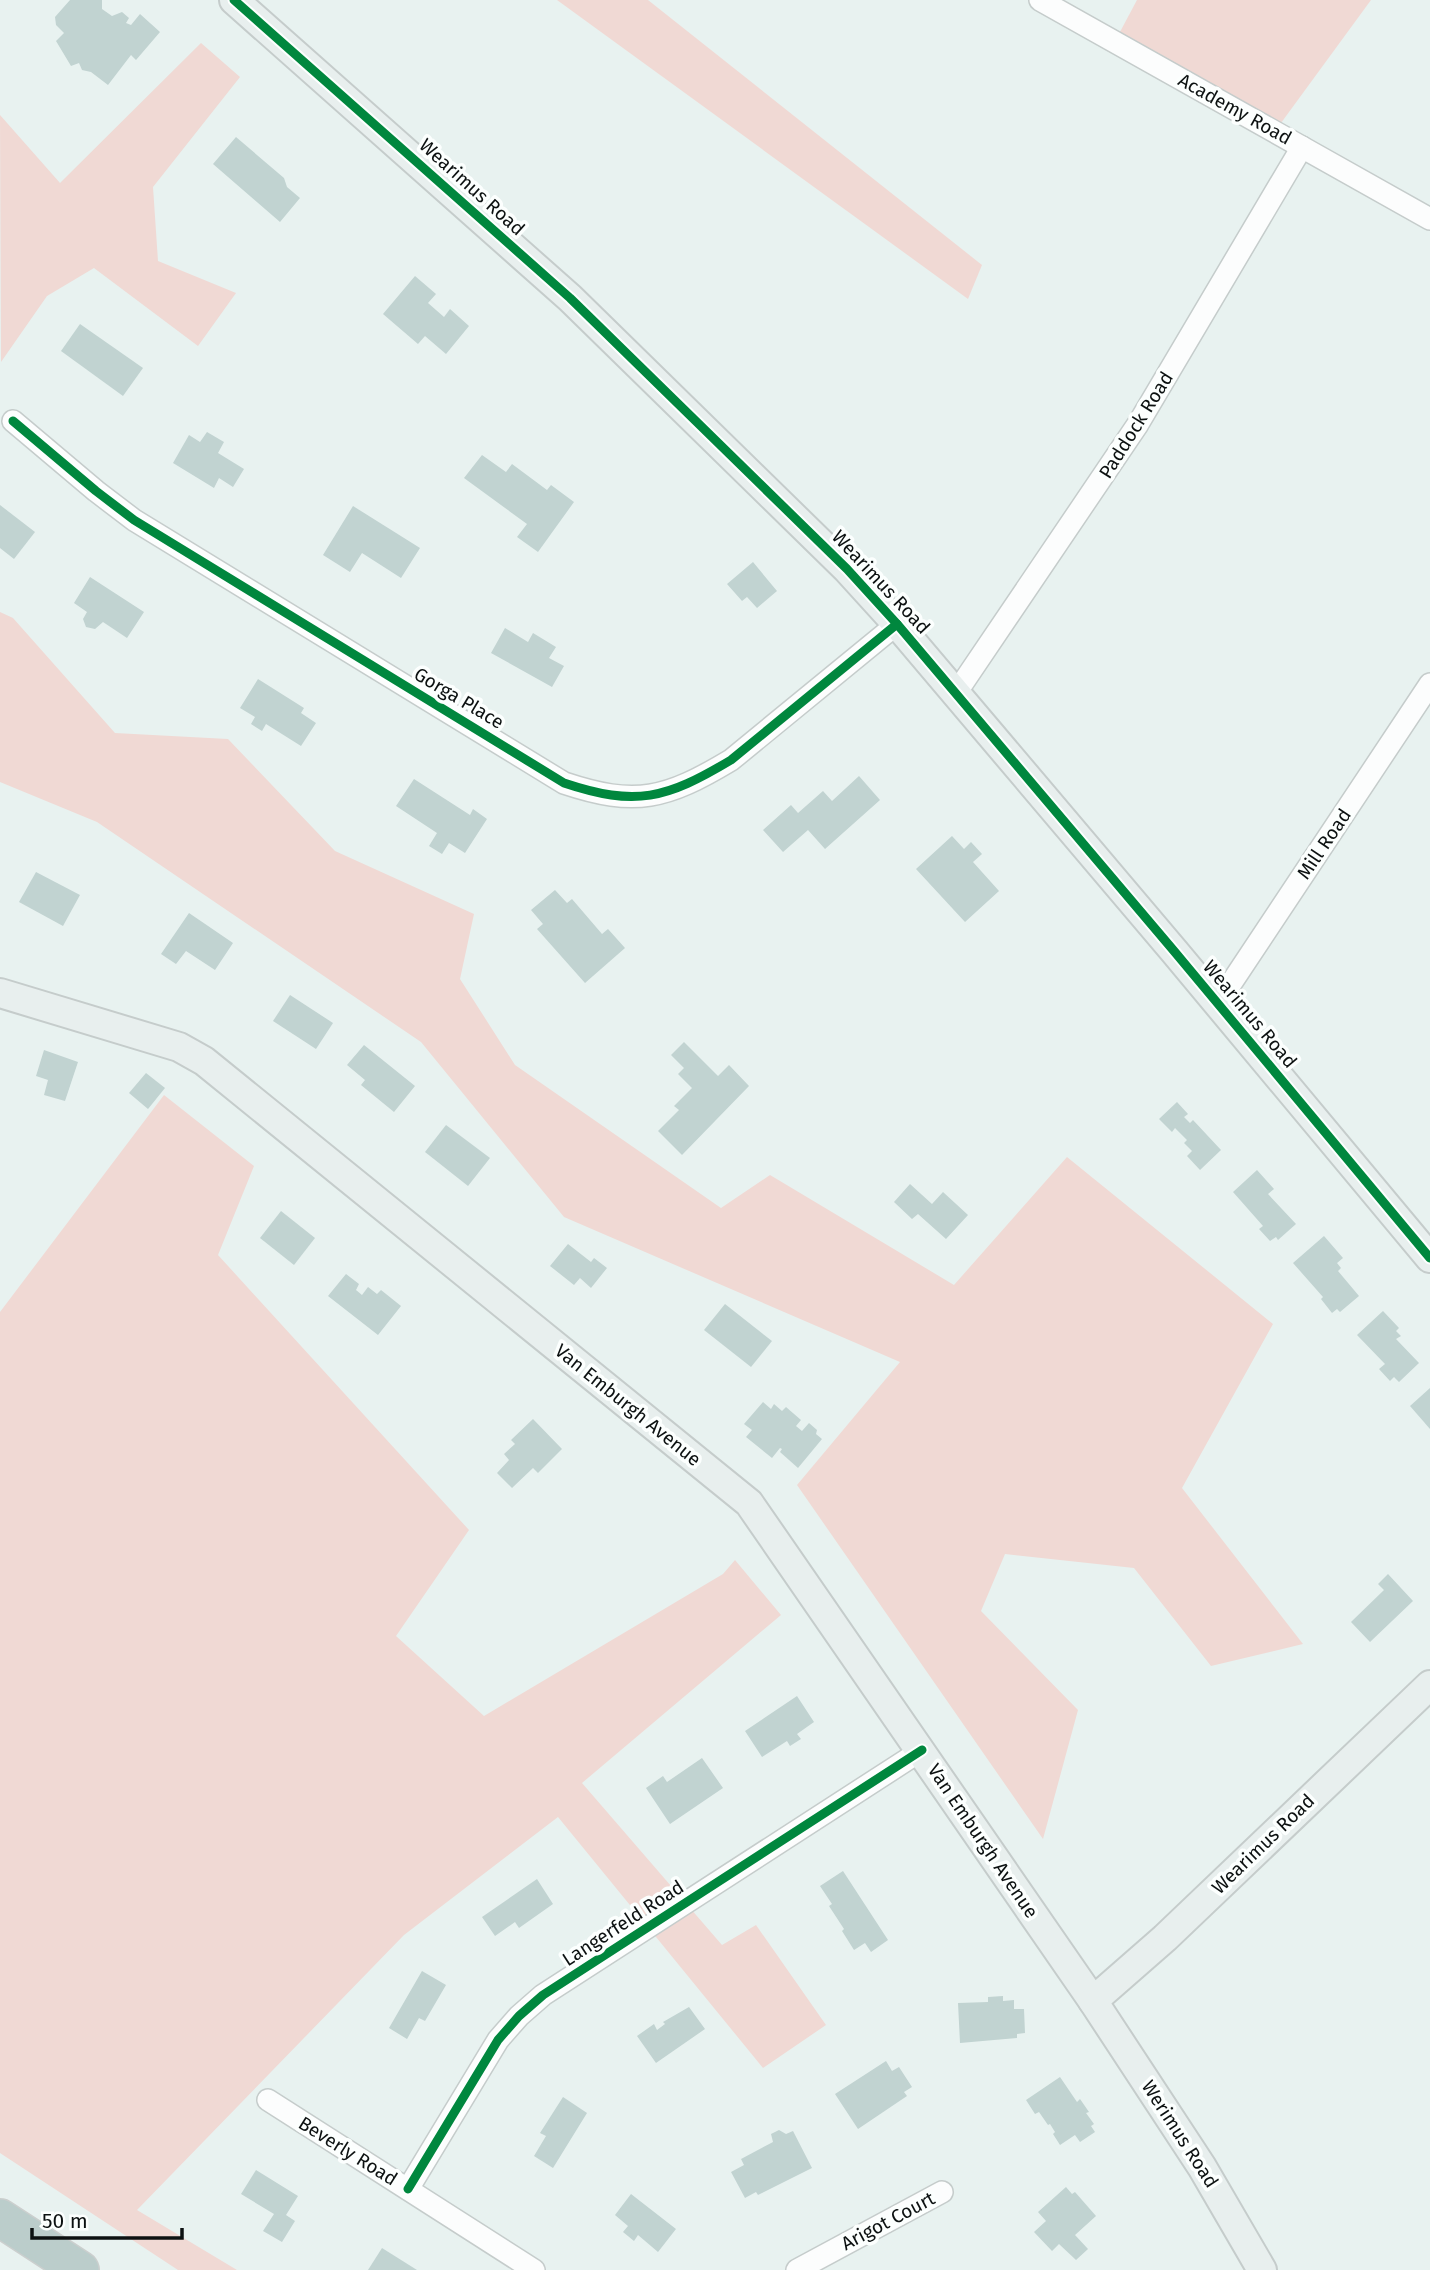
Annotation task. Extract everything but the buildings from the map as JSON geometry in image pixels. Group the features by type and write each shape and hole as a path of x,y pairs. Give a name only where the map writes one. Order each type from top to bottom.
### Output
{"highway":[{"path":"0,2218 80,2270"}],"street":[{"name":"Wearimus Road","path":"234,0 579,306 848,569 1218,1003 1430,1258"},
{"name":"Academy Road","path":"1040,0 1430,219"},
{"name":"Paddock Road","path":"956,693 1138,424 1302,147"},
{"name":"Gorga Place","path":"13,421 96,492 134,520 564,783 593,792 620,797 645,797 702,778 731,761 897,624"},
{"name":"Mill Road","path":"1218,1003 1430,684"},
{"name":"Van Emburgh Avenue","path":"0,993 179,1048 204,1061 749,1503 1093,2001"},
{"name":"Wearimus Road","path":"1093,2001 1165,1938 1430,1685"},
{"name":"Langerfeld Road","path":"408,2189 498,2040 535,2002 922,1750"},
{"name":"Werimus Road","path":"1093,2001 1202,2167 1262,2270"},
{"name":"Beverly Road","path":"268,2100 534,2270"},
{"name":"Arigot Court","path":"797,2270 942,2192"}],"shaded area":[{"path":"557,0 648,0 982,265 968,299"},
{"path":"1137,0 1371,0 1270,138 1113,45"},
{"path":"201,43 240,77 153,187 158,261 236,293 198,346 94,268 47,296 1,362 0,115 60,183"},
{"path":"0,612 13,618 115,733 228,739 335,851 474,914 460,979 515,1065 721,1208 770,1175 954,1285 1067,1157 1273,1324 1182,1488 1303,1644 1211,1666 1134,1568 1005,1554 981,1611 1078,1710 1043,1839 797,1485 900,1362 564,1217 421,1042 97,822 0,782"},
{"path":"164,1095 254,1166 218,1255 469,1530 396,1636 484,1716 723,1574 735,1560 781,1615 582,1783 722,1945 756,1925 826,2025 763,2068 558,1817 404,1935 137,2210 237,2270 178,2270 0,2153 0,1312"}],"cycle path":[{"path":"234,0 570,298 847,569 897,624 1174,951 1430,1258"},
{"path":"13,421 134,520 564,783 589,791 631,797 650,795 669,791 708,773 731,760 897,624"},
{"path":"408,2189 498,2040 519,2016 543,1995 922,1750"}]}
